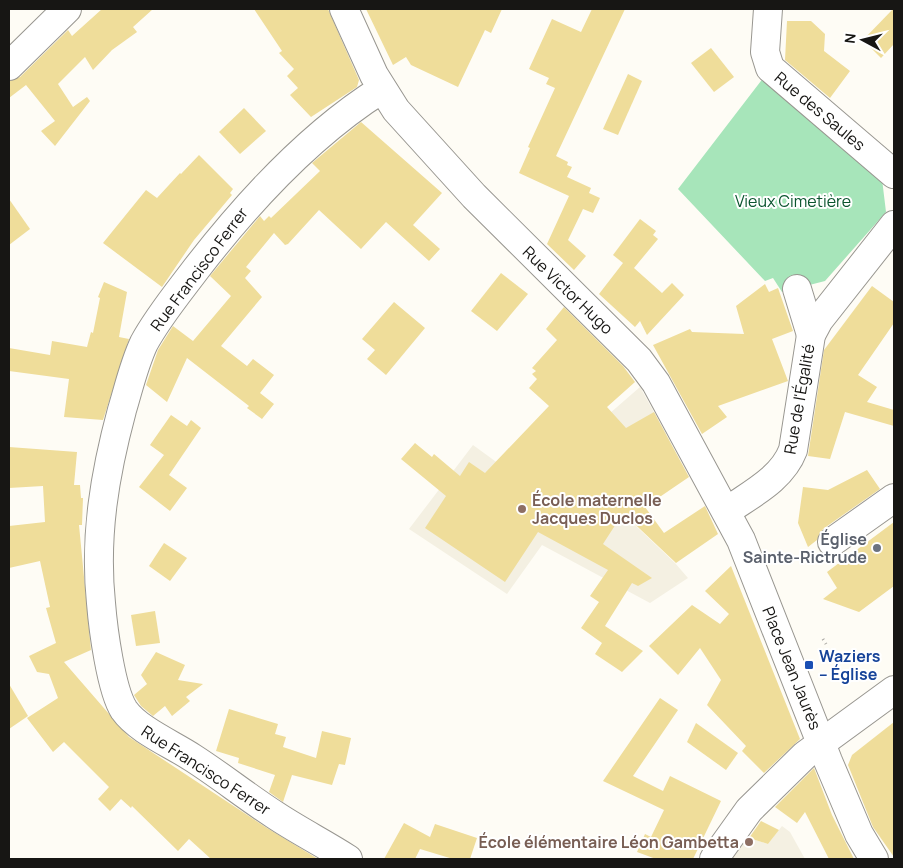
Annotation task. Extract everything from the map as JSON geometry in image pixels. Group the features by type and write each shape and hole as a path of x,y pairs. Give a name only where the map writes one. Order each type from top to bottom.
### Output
{"street":[{"path":"9,66 67,9"},
{"name":"Rue Victor Hugo","path":"344,9 382,89 396,110 474,196 639,360 656,384 727,511"},
{"name":"Rue des Saules","path":"768,9 765,52 770,68 894,174"},
{"name":"Rue Francisco Ferrer","path":"348,859 272,813 227,780 164,739 136,724 131,718 119,700 102,616 99,581 99,538 103,495 110,453 135,363 145,341 175,296 253,200 286,167 353,108 382,89"},
{"name":"Rue de l'Égalité","path":"727,511 773,479 790,458 811,335 819,320 894,225"},
{"path":"797,289 811,335"},
{"path":"832,542 894,498"},
{"name":"Place Jean Jaurès","path":"727,511 748,556 821,742 894,690"},
{"path":"714,859 749,810 805,755 821,742 860,834 874,859"}],"path":[{"path":"823,639 826,644"}],"shaded area":[{"name":"École maternelle Jacques Duclos","path":"640,387 666,434 598,490 675,563 688,578 650,603 542,545 507,594 409,529 473,445 510,472 594,427"},
{"name":"École élémentaire Léon Gambetta","path":"782,826 790,832 805,859 725,859 741,835 768,844"}],"green space":[{"name":"Vieux Cimetière","path":"764,77 882,179 886,212 825,281 782,292 773,278 765,281 678,189"}],"building":[{"path":"102,9 153,9 133,27 137,32 112,50 93,70 85,57 58,84 73,107 87,97 90,101 55,146 41,131 55,121 26,85 9,98 9,81 20,77 68,30 72,36"},
{"path":"254,9 328,9 359,80 357,87 311,117 290,95 298,88 287,76 294,69 279,53 282,51"},
{"path":"366,9 502,9 491,33 485,30 458,87 411,65 406,57 393,65"},
{"path":"592,9 625,9 556,156 568,162 567,165 572,167 567,177 591,188 589,193 600,198 593,213 583,209 568,240 586,256 574,270 547,244 569,196 519,173 530,148 528,147 555,88 546,84 549,78 529,69 552,19 581,32"},
{"path":"893,9 894,44 881,58 863,40"},
{"path":"787,21 811,21 825,34 824,51 850,71 830,98 785,60"},
{"path":"711,48 734,77 714,92 691,63"},
{"path":"628,74 642,81 618,135 603,129"},
{"path":"244,108 266,131 240,154 219,132"},
{"path":"361,122 442,193 413,225 440,249 429,261 386,222 361,249 319,210 288,244 285,245 274,233 246,267 251,271 245,278 262,297 221,346 247,366 253,359 274,375 260,393 274,404 262,419 247,408 249,406 187,358 167,402 146,385 158,350 173,326 193,341 231,296 210,276 260,216 264,221 269,216 271,218 320,171 312,163"},
{"path":"199,155 233,189 230,193 232,195 194,240 162,287 103,243 146,190 157,198"},
{"path":"9,199 30,229 9,245"},
{"path":"640,219 656,231 653,235 658,239 634,268 662,293 672,283 684,295 647,335 640,321 635,327 599,294 623,263 613,255"},
{"path":"501,273 528,294 497,331 471,311"},
{"path":"104,282 127,292 119,337 129,339 103,420 64,417 69,379 9,371 9,348 50,355 52,341 87,347 91,332 93,333 100,298 98,297"},
{"path":"765,284 769,292 778,288 793,331 772,339 788,381 718,406 727,417 702,434 653,345 690,329 692,332 744,334 736,306"},
{"path":"872,286 894,302 894,323 858,375 877,387 867,402 894,410 894,426 845,412 830,459 808,456 824,350"},
{"path":"394,302 425,328 386,375 367,359 375,350 362,339"},
{"path":"564,307 623,366 635,382 607,407 626,428 654,412 689,477 645,507 664,533 705,506 718,534 676,563 623,513 603,544 652,578 638,586 632,583 605,626 643,651 622,672 595,654 602,643 581,628 599,602 590,596 608,570 538,532 505,582 425,528 446,496 401,459 415,443 432,457 434,454 460,476 469,462 485,473 549,406 529,388 537,379 532,374 536,371 532,368 557,340 546,329"},
{"path":"171,415 187,426 191,420 201,428 169,475 187,488 170,511 139,487 164,455 150,445"},
{"path":"9,447 77,452 74,485 80,485 81,498 83,498 82,525 79,525 91,650 64,662 129,737 267,828 318,859 211,859 189,839 178,851 132,806 131,808 121,799 110,811 98,799 109,787 64,742 53,752 27,718 58,698 49,674 37,672 29,656 56,643 46,608 50,607 40,561 9,568 9,526 45,522 43,486 9,488"},
{"path":"867,470 880,489 823,529 817,540 808,547 798,523 803,487 828,490"},
{"name":"Église Sainte-Rictrude","path":"894,522 894,586 859,612 823,599 837,588 827,572"},
{"path":"164,543 187,558 170,581 149,566"},
{"path":"731,566 800,739 764,773 742,751 746,746 707,705 721,680 700,648 678,675 649,646 692,605 720,624 729,614 705,591"},
{"path":"155,611 160,643 136,646 131,615"},
{"path":"156,652 185,665 178,680 203,684 186,697 190,701 172,716 165,706 153,716 141,706 134,695 147,684 141,675"},
{"path":"9,684 28,716 9,729"},
{"path":"660,698 678,710 633,776 663,791 670,776 721,801 693,859 656,859 637,852 645,834 651,837 664,810 603,781"},
{"path":"229,709 278,724 275,734 286,737 283,747 316,758 322,731 351,738 345,765 339,764 332,785 292,775 283,802 269,792 275,775 238,763 239,758 216,751"},
{"path":"894,722 894,857 873,827 848,765 852,755"},
{"path":"696,723 738,753 726,770 687,742"},
{"path":"814,768 832,815 854,859 829,859 805,812 797,823 775,807"},
{"path":"761,821 779,830 768,844 749,838"},
{"path":"404,823 430,837 435,824 477,838 470,859 453,859 420,849 415,859 384,859"}],"place":[{"name":"École maternelle Jacques Duclos","path":"522,509"},
{"name":"Église Sainte-Rictrude","path":"877,548"},
{"name":"Waziers – Église","path":"809,665"},
{"name":"École élémentaire Léon Gambetta","path":"749,842"}]}
